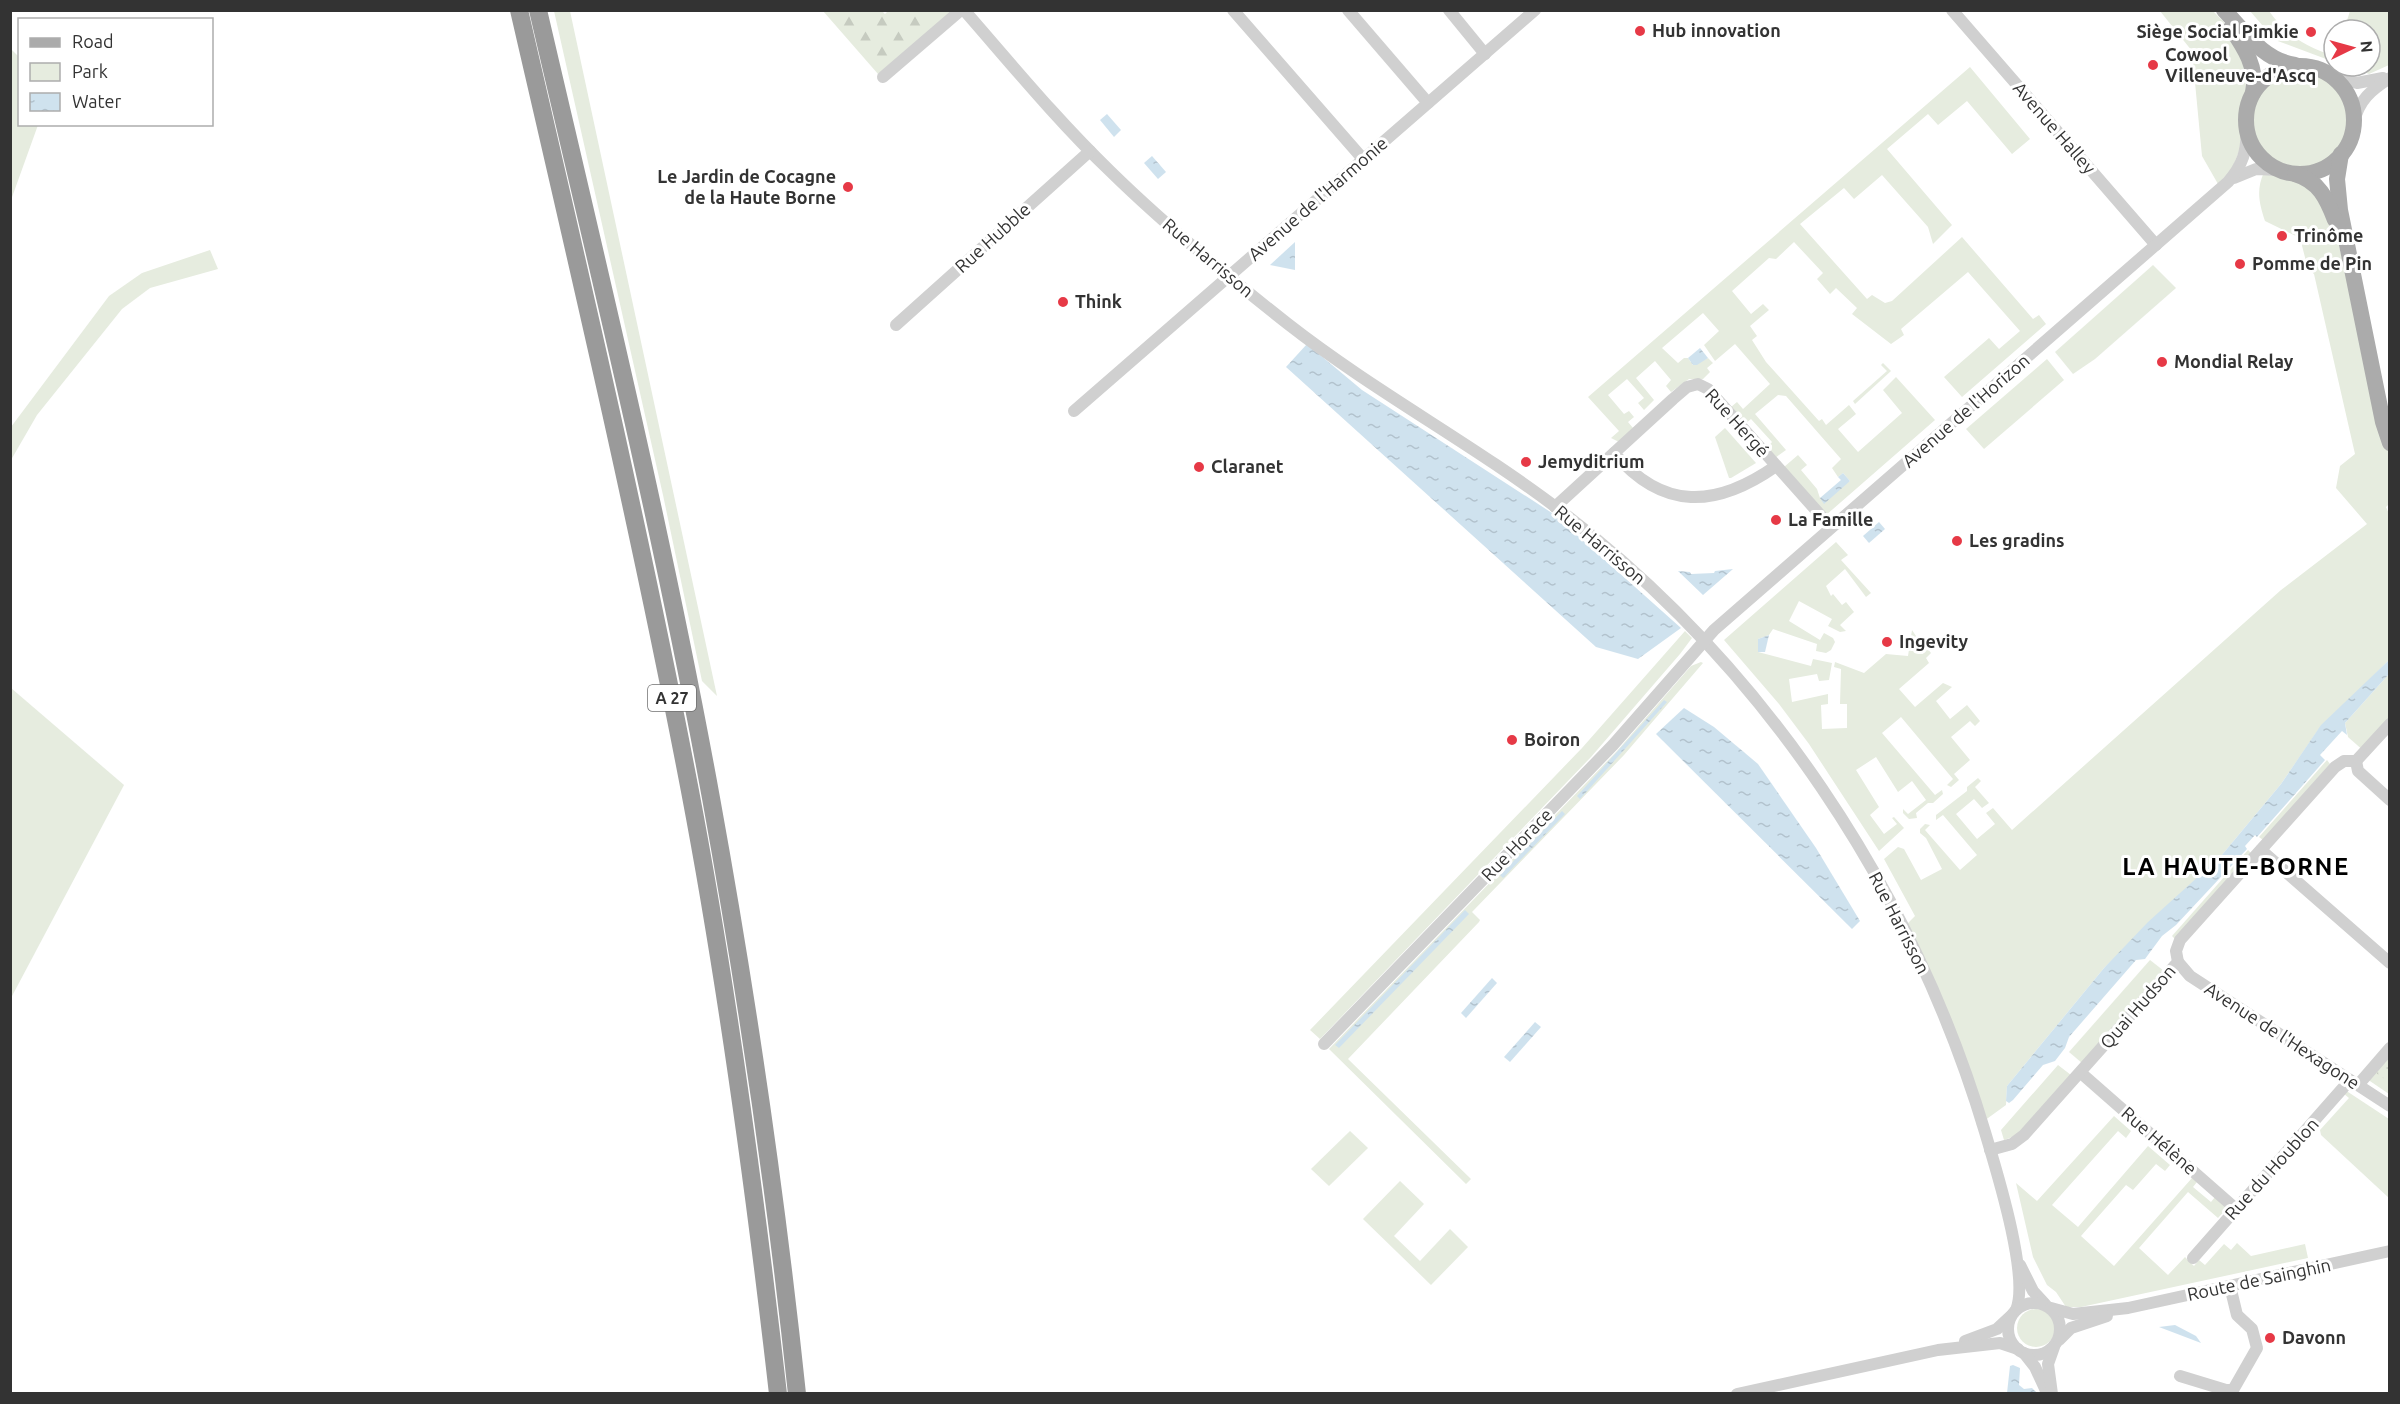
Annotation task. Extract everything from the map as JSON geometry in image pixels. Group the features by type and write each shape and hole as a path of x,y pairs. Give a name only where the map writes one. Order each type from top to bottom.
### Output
{"highway":[{"name":"A 27","path":"519,10 618,444 692,803 718,948 745,1126 778,1394"},
{"name":"A 27","path":"538,10 628,400 711,796 737,945 764,1125 797,1394"}],"main road":[{"path":"2218,10 2239,40 2250,62 2255,81 2247,110 2246,128 2256,151 2264,160 2285,172 2308,179 2324,195 2332,211 2352,275"},
{"path":"2224,10 2271,58 2322,71"},
{"path":"2253,93 2273,72 2301,66"},
{"path":"2334,78 2345,90 2350,100 2354,122 2350,139 2341,154 2337,170 2337,187 2352,275 2390,443"},
{"path":"2285,172 2310,173 2322,169 2341,154"},
{"path":"2376,383 2390,423"}],"street":[{"name":"Rue Harrisson","path":"883,77 962,10 1090,151 1164,221 1291,326 1373,386 1497,466 1555,507 1618,558 1704,640 1763,708 1799,755 1845,824 1918,957 1966,1073 1990,1150 2015,1251 2020,1293 2013,1313"},
{"path":"1233,10 1363,159"},
{"path":"1348,10 1428,103"},
{"path":"1449,10 1485,54"},
{"name":"Avenue de l'Harmonie","path":"1074,411 1535,10"},
{"name":"Avenue Halley","path":"1952,10 2156,245"},
{"path":"2338,78 2363,83 2390,76"},
{"path":"2354,122 2358,107 2366,95 2390,76"},
{"name":"Avenue de l'Horizon","path":"1704,640 2228,182 2237,172 2243,160 2247,142 2246,128"},
{"name":"Rue Hubble","path":"896,325 1090,151"},
{"name":"Avenue de l'Horizon","path":"2228,182 2253,169 2285,172"},
{"name":"Rue Hergé","path":"1555,507 1687,387 1698,384 1708,389 1831,528"},
{"name":"Rue Hergé","path":"1614,453 1633,474 1652,487 1672,494 1691,497 1733,491 1776,466"},
{"name":"Rue Horace","path":"1324,1044 1613,745 1704,640"},
{"name":"Quai Hudson","path":"1990,1150 2018,1141 2178,962 2176,951 2180,940 2260,850 2335,767 2344,761 2356,762 2390,724"},
{"path":"2356,762 2358,771 2390,800"},
{"path":"2260,850 2390,963"},
{"name":"Avenue de l'Hexagone","path":"2178,962 2190,975 2390,1106"},
{"name":"Rue du Houblon","path":"2193,1258 2354,1083 2390,1048"},
{"name":"Rue Hélène","path":"2081,1073 2236,1209"},
{"name":"Rue Harrisson","path":"2015,1251 2026,1278 2048,1306"},
{"name":"Route de Sainghin","path":"2048,1306 2073,1314 2128,1308 2390,1251"},
{"path":"2180,1376 2233,1390 2257,1348 2252,1329 2237,1315 2230,1286"},
{"path":"1938,1350 1997,1329 2013,1313 2029,1303 2048,1306 2060,1321 2061,1333 2048,1364 2052,1394"},
{"name":"Route de Sainghin","path":"2056,1344 2074,1327 2128,1308"},
{"path":"2013,1313 2008,1332 2010,1340 2035,1367 2047,1394"},
{"path":"1737,1394 1938,1350 2000,1343 2021,1351 2040,1354 2056,1344"}],"green space":[{"path":"889,10 953,11 878,74 823,11 882,11 885,14"},
{"path":"554,11 570,11 717,696 702,681 663,495"},
{"path":"2160,11 2213,11 2223,21 2244,60 2246,90 2239,113 2241,146 2230,174 2218,184 2202,156 2192,51"},
{"path":"2250,11 2269,11 2282,27 2314,49 2322,52 2322,58 2275,40"},
{"path":"2350,11 2389,11 2389,65 2382,68 2382,18 2348,18"},
{"path":"10,48 18,56 18,126 38,126 11,200"},
{"path":"1970,67 2030,139 2012,154 1967,101 1938,125 1928,114 1887,149 1952,225 1933,244 1928,227 1882,175 1854,199 1844,188 1800,224 1867,299 1872,295 1885,303 1892,301 1962,237 2033,319 2039,315 2046,324 1962,397 1944,377 1989,338 1999,349 2020,331 1968,272 1901,329 1904,335 1891,344 1852,314 1857,308 1836,288 1830,294 1817,279 1823,273 1794,242 1776,259 1769,258 1732,291 1751,314 1763,304 1769,310 1750,326 1757,336 1752,340 1766,362 1819,421 1822,419 1826,425 1849,405 1856,414 1838,429 1858,452 1902,413 1883,390 1896,377 1935,420 1825,516 1784,467 1798,455 1807,465 1801,470 1817,489 1820,498 1850,481 1843,473 1838,477 1832,468 1841,459 1786,396 1778,395 1755,414 1786,450 1775,458 1767,448 1772,442 1751,419 1745,424 1731,407 1737,402 1743,409 1770,384 1735,344 1715,361 1704,345 1719,331 1703,313 1662,348 1678,363 1688,358 1693,365 1708,358 1713,363 1707,368 1710,372 1703,379 1689,379 1671,392 1666,386 1671,380 1655,361 1636,378 1654,400 1644,410 1638,403 1644,398 1627,379 1608,395 1624,414 1629,411 1634,417 1628,422 1633,428 1619,442 1611,438 1619,431 1588,397"},
{"path":"2291,73 2309,73 2327,80 2340,93 2347,111 2347,129 2340,147 2327,160 2309,167 2291,167 2273,160 2260,147 2253,129 2253,111 2260,93 2273,80"},
{"path":"2264,172 2302,182 2325,204 2338,241 2389,453 2389,504 2386,507 2390,516 2389,660 2318,730 2281,784 2221,856 2104,968 2007,1086 2006,1105 1977,1126 1956,1038 1906,925 1915,916 1884,859 1898,847 1904,849 1921,880 1942,869 1926,838 1920,833 1920,829 1925,824 1930,825 1925,830 1960,870 1977,855 1943,815 1936,820 1936,815 1967,791 1967,787 1978,778 1981,781 1975,787 1989,803 1982,808 1974,799 1956,814 1977,839 1995,824 1986,813 1993,808 2012,830 2281,590 2367,524 2336,488 2340,466 2355,454 2314,274 2308,269 2300,238 2265,221 2259,196"},
{"path":"210,250 218,269 150,288 122,309 37,415 11,460 11,427 109,296 142,273"},
{"path":"2153,265 2176,288 2095,359 2073,374 2055,352"},
{"path":"2047,359 2064,380 1984,449 1966,429"},
{"path":"1883,363 1891,371 1855,404 1853,401 1887,371 1881,365"},
{"path":"1725,428 1756,463 1731,478 1729,478 1715,437"},
{"path":"1836,542 1848,555 1841,560 1871,593 1866,597 1845,569 1826,586 1831,596 1833,594 1842,605 1846,602 1854,612 1840,625 1846,631 1840,632 1828,626 1832,619 1799,601 1789,621 1820,640 1824,633 1833,638 1835,642 1831,650 1826,653 1816,651 1817,644 1773,629 1769,635 1758,639 1758,652 1811,666 1813,659 1832,663 1829,680 1819,681 1817,674 1789,679 1792,702 1828,694 1828,704 1821,705 1822,729 1847,728 1847,704 1840,704 1841,669 1834,667 1835,662 1864,673 1886,654 1908,656 1912,630 1916,636 1911,642 1922,654 1928,649 1931,653 1926,658 1929,663 1899,689 1915,707 1943,683 1952,687 1936,701 1950,719 1967,705 1980,721 1975,726 1970,721 1951,737 1970,760 1954,774 1959,780 1951,787 1947,785 1953,779 1901,717 1882,733 1935,795 1942,790 1943,794 1916,813 1917,818 1909,819 1903,813 1903,809 1908,814 1926,800 1912,781 1898,792 1876,757 1856,770 1879,807 1870,815 1884,834 1897,824 1892,818 1894,817 1904,828 1879,851 1809,744 1779,704 1724,640"},
{"path":"1685,631 1692,638 1591,757 1320,1039 1310,1030 1582,748"},
{"path":"1703,663 1624,755 1472,912 1480,920 1479,922 1348,1059 1471,1179 1466,1184 1329,1049 1617,751 1691,666"},
{"path":"2389,674 2389,724 2365,752 2348,737 2345,723"},
{"path":"11,688 124,785 11,998"},
{"path":"2327,760 2330,764 2263,840 2259,837"},
{"path":"2248,850 2251,853 2175,939 2172,936"},
{"path":"2150,960 2164,971 2082,1063 2069,1052"},
{"path":"2389,1048 2389,1094 2364,1077"},
{"path":"2389,1058 2389,1082 2376,1073"},
{"path":"2058,1065 2071,1075 2021,1131 2004,1140 2001,1130"},
{"path":"2345,1090 2389,1119 2389,1198 2321,1135 2320,1130 2349,1098 2343,1093"},
{"path":"2114,1116 2131,1131 2126,1138 2118,1131 2052,1205 2078,1227 2148,1146 2170,1165 2165,1171 2156,1164 2133,1190 2126,1185 2081,1236 2114,1266 2192,1178 2197,1182 2193,1187 2211,1202 2215,1197 2227,1208 2218,1218 2188,1192 2139,1248 2168,1275 2185,1257 2194,1266 2199,1260 2205,1265 2224,1244 2231,1250 2237,1243 2251,1256 2305,1244 2308,1258 2081,1307 2066,1307 2056,1292 2047,1285 2033,1257 2016,1183 2037,1201"},
{"path":"1350,1131 1368,1148 1329,1186 1311,1169"},
{"path":"1400,1181 1424,1204 1394,1236 1420,1261 1450,1229 1468,1247 1431,1285 1363,1219"},
{"path":"2036,1309 2049,1315 2055,1328 2049,1341 2036,1347 2023,1341 2017,1328 2023,1315"}],"water":[{"path":"1107,114 1121,130 1114,137 1100,120"},
{"path":"1152,156 1166,172 1158,179 1144,163"},
{"path":"1295,242 1295,270 1270,265"},
{"path":"1307,344 1362,390 1552,513 1681,628 1638,659 1596,647 1286,367"},
{"path":"1700,348 1708,358 1693,365 1688,358"},
{"path":"1843,473 1850,481 1824,504 1820,498 1841,480 1838,477"},
{"path":"1879,522 1885,529 1869,543 1863,536"},
{"path":"1733,569 1703,595 1678,571 1691,574"},
{"path":"1769,635 1765,652 1758,652 1758,639"},
{"path":"2389,660 2389,674 2345,723 2347,735 2342,731 2320,755 2325,760 2257,837 2255,835 2245,846 2247,849 2176,925 2162,936 2145,959 2136,960 2069,1037 2065,1048 2055,1061 2043,1065 2013,1100 2009,1103 2006,1101 2007,1086 2104,968 2148,922 2221,856 2281,784 2321,725"},
{"path":"1664,700 1667,702 1580,799 1577,796"},
{"path":"1684,708 1714,727 1758,764 1816,848 1860,921 1852,929 1656,734"},
{"path":"1562,811 1565,814 1503,878 1500,875"},
{"path":"1465,910 1469,914 1339,1048 1335,1045"},
{"path":"1492,978 1497,983 1466,1018 1461,1013"},
{"path":"1535,1022 1541,1027 1510,1062 1504,1057"},
{"path":"2175,1325 2196,1336 2201,1343 2159,1327"},
{"path":"2010,1366 2020,1368 2019,1385 2024,1389 2032,1388 2037,1393 2007,1393"}],"place":[{"name":"Hub innovation","path":"1640,31"},
{"name":"Siège Social Pimkie","path":"2311,32"},
{"name":"Cowool Villeneuve-d'Ascq","path":"2153,65"},
{"name":"Le Jardin de Cocagne de la Haute Borne","path":"848,187"},
{"name":"Trinôme","path":"2282,236"},
{"name":"Pomme de Pin","path":"2240,264"},
{"name":"Think","path":"1063,302"},
{"name":"Mondial Relay","path":"2162,362"},
{"name":"Jemyditrium","path":"1526,462"},
{"name":"Claranet","path":"1199,467"},
{"name":"La Famille","path":"1776,520"},
{"name":"Les gradins","path":"1957,541"},
{"name":"Ingevity","path":"1887,642"},
{"name":"Boiron","path":"1512,740"},
{"name":"Davonn","path":"2270,1338"}],"district":[{"name":"LA HAUTE-BORNE","path":"2236,867"}]}
